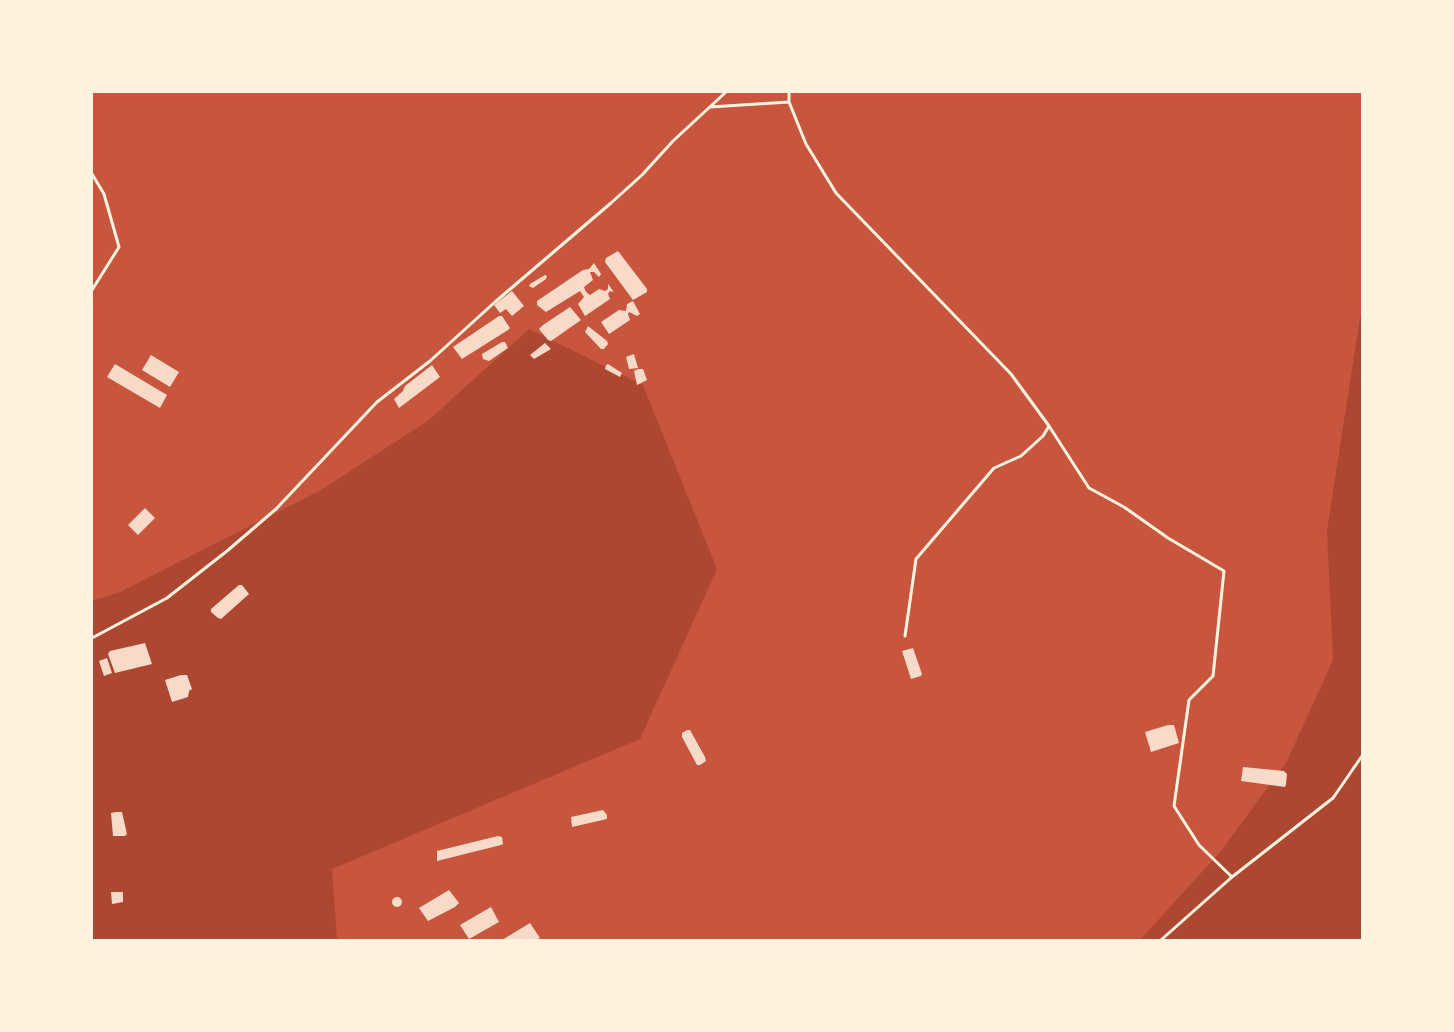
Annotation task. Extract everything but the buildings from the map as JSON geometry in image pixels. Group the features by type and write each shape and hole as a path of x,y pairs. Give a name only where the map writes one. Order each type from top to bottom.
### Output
{"lane":[{"path":"92,638 167,598 228,551 276,508 377,402 430,360 611,203 726,92"},
{"path":"789,92 789,102 806,144 836,193 1011,374 1049,426 1089,488 1124,507 1168,538 1224,571 1213,676 1189,700 1174,806 1199,845 1232,877"},
{"path":"710,107 789,102"},
{"path":"92,174 104,194 119,247 92,290"},
{"path":"905,636 916,560 994,468 1021,456 1043,436 1049,426"},
{"path":"1161,940 1232,877 1333,798 1362,756"}],"shaded area":[{"path":"1362,315 1362,940 1140,940 1221,851 1287,761 1333,660 1327,530"},
{"path":"529,329 643,385 717,569 640,739 332,869 337,940 92,940 92,601 120,592 321,490 429,420"}]}
